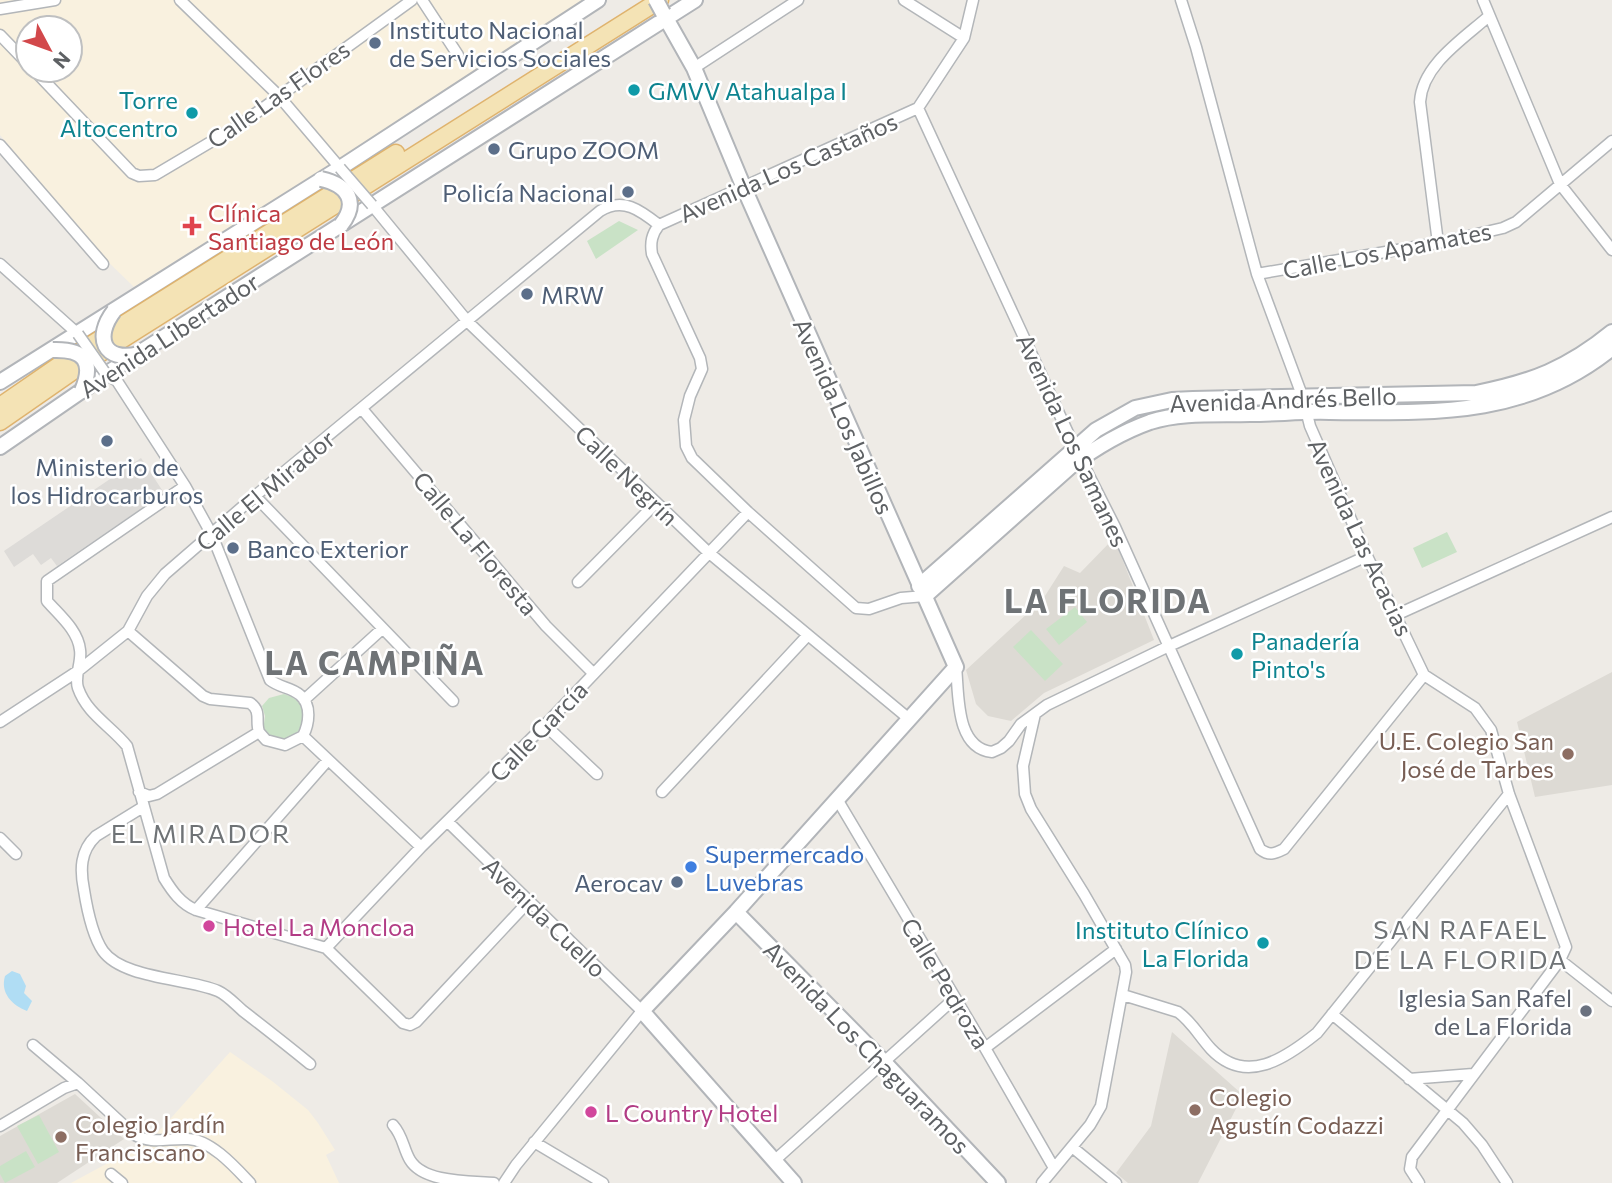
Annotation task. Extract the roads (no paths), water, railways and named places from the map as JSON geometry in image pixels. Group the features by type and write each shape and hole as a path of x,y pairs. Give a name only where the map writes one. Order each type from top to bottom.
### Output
{"main road":[{"name":"Avenida Libertador","path":"0,406 68,359 640,0"},
{"name":"Avenida Libertador","path":"0,422 62,378 661,8"},
{"path":"0,396 38,372 68,359"},
{"path":"0,434 31,410 62,378"}],"street":[{"path":"0,9 55,0"},
{"path":"180,0 278,95 340,168"},
{"name":"Calle Las Flores","path":"47,84 127,168 139,176 155,175 241,124 412,0"},
{"path":"422,0 458,55"},
{"name":"Avenida Libertador","path":"0,382 340,168 598,0"},
{"name":"Avenida Libertador","path":"0,447 106,374 372,205 661,8 695,0"},
{"path":"694,68 798,0"},
{"path":"904,0 964,38"},
{"path":"918,108 964,38 973,0"},
{"name":"Avenida Las Acacias","path":"1181,0 1257,274 1304,405 1367,556 1424,675"},
{"path":"1483,0 1560,184 1612,250"},
{"name":"Avenida Los Jabillos","path":"661,8 694,68 744,188 956,667 962,723 966,733 978,747 992,752 1001,748 1021,724 1035,715"},
{"path":"1438,243 1420,93 1433,69 1489,16"},
{"path":"0,35 14,50"},
{"name":"Avenida Los Castaños","path":"659,225 918,108"},
{"name":"Avenida Los Samanes","path":"918,108 1115,527 1260,849 1266,854 1275,854 1284,849 1424,675"},
{"name":"Calle Los Apamates","path":"1257,274 1438,243 1503,228 1516,222 1612,141"},
{"path":"0,145 103,264"},
{"name":"Calle Negrín","path":"340,168 468,322 708,552 908,718"},
{"path":"321,179 336,183 348,196 349,213 341,225"},
{"name":"Calle El Mirador","path":"0,722 78,671 128,631 147,596 165,574 254,496 607,207 624,204 633,207 659,225"},
{"path":"659,225 650,245 652,254 700,358 702,369 685,410 684,433 692,458 856,608 869,609 922,591"},
{"path":"0,264 78,334 106,374 117,381 185,486 212,535 270,680 280,688 299,694 304,700 309,718 303,736 285,745 266,740 259,732 255,706 203,696 128,631"},
{"path":"114,311 103,327 105,346 113,354 128,357 139,354"},
{"name":"Avenida Andrés Bello","path":"922,591 1078,453 1096,448 1152,422 1304,405 1476,393 1553,372 1573,361 1612,332"},
{"name":"Avenida Andrés Bello","path":"1304,405 1444,410 1497,405 1568,379 1612,348"},
{"path":"53,350 76,351 85,360 88,374 82,391"},
{"name":"Calle La Floresta","path":"362,409 546,626 593,673"},
{"path":"185,486 47,581 47,600 72,630 80,650 76,685 93,713 119,736 127,747 164,878 172,891 196,910 326,948 403,1023 410,1025 416,1022 529,901"},
{"path":"254,496 453,701"},
{"path":"578,582 656,503"},
{"name":"Calle García","path":"326,948 421,847 545,725 748,512"},
{"path":"1396,615 1612,517"},
{"path":"1042,1183 1097,1115 1101,1105 1126,972 1084,894 1031,810 1025,794 1023,766 1035,715 1047,705 1167,647 1367,556"},
{"path":"304,700 383,629"},
{"path":"663,792 808,635"},
{"path":"504,1183 534,1142 642,1011 736,912 956,667"},
{"path":"1419,1183 1410,1169 1412,1157 1560,960 1566,947 1509,794 1491,730 1481,714 1424,675"},
{"path":"545,725 597,774"},
{"path":"139,792 149,796 157,794 259,732"},
{"path":"303,736 421,847"},
{"path":"196,910 328,760"},
{"path":"1123,995 1186,1017 1213,1052 1227,1061 1255,1067 1282,1059 1317,1033 1509,794"},
{"name":"Calle Pedroza","path":"837,799 1054,1168"},
{"path":"143,807 96,836 83,856 83,888 97,940 103,952 132,969 219,991 310,1064"},
{"name":"Avenida Cuello","path":"448,822 642,1011"},
{"path":"0,838 16,854"},
{"name":"Avenida Los Chaguaramos","path":"736,912 884,1062 998,1183"},
{"path":"985,1048 1116,949"},
{"path":"1560,960 1612,1002"},
{"path":"774,1161 955,998"},
{"path":"642,1011 794,1183"},
{"path":"1332,1014 1448,1110 1478,1139 1507,1183"},
{"path":"33,1045 134,1134 152,1141 190,1139 204,1143 250,1183"},
{"path":"1409,1079 1474,1074"},
{"path":"0,1126 64,1088 78,1083"},
{"path":"393,1125 400,1133 410,1161 424,1173 451,1181 494,1183"},
{"path":"534,1142 603,1183"},
{"path":"1072,1147 1116,1183"},
{"path":"111,1174 122,1183"}],"water":[{"path":"12,971 20,974 26,986 24,993 32,1001 27,1011 8,998 4,988 5,976"}],"place":[{"name":"Instituto Nacional de Servicios Sociales","path":"375,43"},
{"name":"GMVV Atahualpa I","path":"634,90"},
{"name":"Torre Altocentro","path":"192,113"},
{"name":"Grupo ZOOM","path":"494,149"},
{"name":"Policía Nacional","path":"628,192"},
{"name":"Clínica Santiago de León","path":"192,226"},
{"name":"MRW","path":"527,294"},
{"name":"Ministerio de los Hidrocarburos","path":"107,441"},
{"name":"Banco Exterior","path":"233,548"},
{"name":"Panadería Pinto's","path":"1237,654"},
{"name":"U.E. Colegio San José de Tarbes","path":"1568,754"},
{"name":"Supermercado Luvebras","path":"691,867"},
{"name":"Aerocav","path":"677,882"},
{"name":"Hotel La Moncloa","path":"209,926"},
{"name":"Instituto Clínico La Florida","path":"1263,943"},
{"name":"Iglesia San Rafel de La Florida","path":"1586,1011"},
{"name":"Colegio Agustín Codazzi","path":"1195,1110"},
{"name":"L Country Hotel","path":"591,1112"},
{"name":"Colegio Jardín Franciscano","path":"61,1137"}],"district":[{"name":"LA FLORIDA","path":"1108,600"},
{"name":"LA CAMPIÑA","path":"375,662"},
{"name":"EL MIRADOR","path":"201,832"},
{"name":"SAN RAFAEL DE LA FLORIDA","path":"1461,943"}]}
